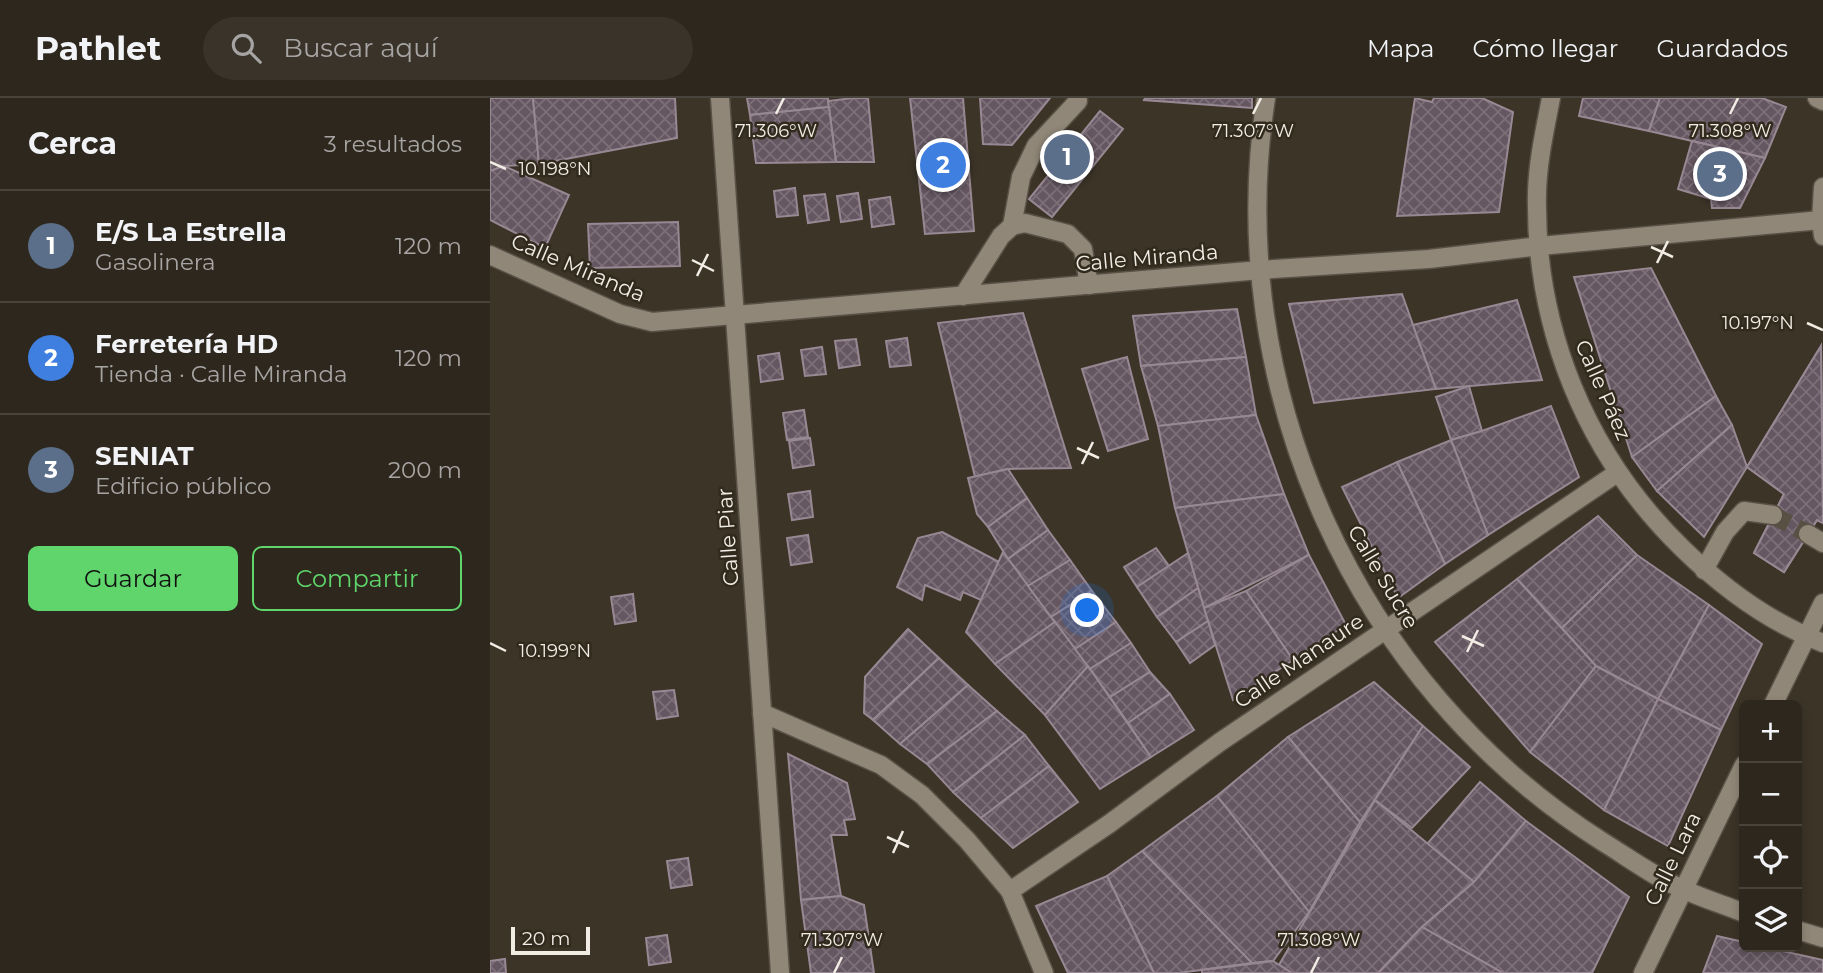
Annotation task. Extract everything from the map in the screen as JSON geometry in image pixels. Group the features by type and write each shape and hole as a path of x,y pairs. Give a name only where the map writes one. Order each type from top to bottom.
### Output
{"street":[{"name":"Calle Piar","path":"720,98 780,973"},
{"name":"Calle Sucre","path":"1266,98 1258,172 1257,221 1260,270 1273,366 1299,458 1336,547 1360,590 1419,676 1455,718 1526,786 1582,828 1683,890 1739,911"},
{"name":"Calle Páez","path":"1551,98 1542,142 1537,192 1544,292 1555,340 1591,430 1617,472 1657,524 1704,570 1736,594 1815,640"},
{"path":"1817,98 1823,101"},
{"path":"1012,226 1021,177 1035,146 1078,101"},
{"path":"1822,228 1823,187"},
{"path":"963,296 1000,236 1012,226 1025,223 1068,234 1083,249 1089,285"},
{"name":"Calle Miranda","path":"490,255 620,314 652,323 1260,270 1429,259 1540,246 1822,228"},
{"name":"Calle Manaure","path":"1010,891 1109,824 1220,741 1617,472"},
{"path":"1704,570 1725,533 1744,511 1773,515"},
{"path":"1776,700 1815,640 1823,603"},
{"path":"762,713 881,765 922,795 967,840 1010,891 1044,973"},
{"name":"Calle Lara","path":"1643,973 1739,775"},
{"path":"1802,932 1823,938"}],"building":[{"path":"490,98 533,98 539,164 504,166 490,171"},
{"path":"533,98 675,98 677,138 539,164"},
{"path":"747,98 828,98 829,107 750,115"},
{"path":"868,98 874,162 836,162 828,101"},
{"path":"910,98 963,98 974,231 925,234"},
{"path":"980,98 1050,98 1012,145 983,144"},
{"path":"1252,98 1252,108 1144,100"},
{"path":"1415,98 1432,102 1434,98 1482,98 1513,112 1499,212 1397,216"},
{"path":"1583,98 1660,98 1649,131 1579,116"},
{"path":"1660,98 1762,98 1786,107 1765,158 1649,131"},
{"path":"829,107 836,162 756,163 750,115"},
{"path":"1100,111 1123,129 1052,217 1029,199"},
{"path":"1692,141 1765,158 1740,208 1712,208 1711,199 1678,189"},
{"path":"504,166 569,195 545,248 490,220 490,171"},
{"path":"795,188 798,215 777,217 774,191"},
{"path":"858,193 862,219 841,222 837,196"},
{"path":"825,194 829,220 808,223 804,196"},
{"path":"890,197 894,224 872,227 869,200"},
{"path":"678,222 680,266 590,268 588,224"},
{"path":"1651,268 1716,396 1632,457 1574,277"},
{"path":"1402,294 1436,389 1314,403 1289,304"},
{"path":"1517,300 1542,380 1436,389 1413,325"},
{"path":"1237,309 1246,357 1141,366 1133,316"},
{"path":"1023,313 1071,468 1008,469 975,477 938,323"},
{"path":"907,338 911,365 890,367 886,341"},
{"path":"856,339 860,365 839,368 835,341"},
{"path":"1821,346 1823,523 1817,520 1784,572 1754,553 1784,494 1747,467"},
{"path":"1821,346 1823,523 1817,520 1784,572 1754,553 1784,494 1747,467"},
{"path":"822,347 826,374 805,376 801,350"},
{"path":"779,353 783,379 761,382 758,356"},
{"path":"1127,357 1148,439 1108,451 1082,369"},
{"path":"1246,357 1256,415 1158,426 1141,366"},
{"path":"1469,386 1482,431 1451,440 1436,397"},
{"path":"1716,396 1732,425 1657,491 1632,457"},
{"path":"1551,406 1579,477 1488,535 1451,440"},
{"path":"804,410 808,437 787,440 783,413"},
{"path":"1256,415 1284,494 1175,508 1158,426"},
{"path":"1732,425 1747,467 1704,537 1657,491"},
{"path":"810,438 814,465 793,468 789,441"},
{"path":"1451,440 1488,535 1445,564 1397,462"},
{"path":"1397,462 1445,564 1398,598 1342,487"},
{"path":"1008,469 1027,498 988,527 977,514 968,478"},
{"path":"810,491 813,517 792,520 788,494"},
{"path":"1284,494 1309,555 1204,608 1175,508"},
{"path":"1027,498 1048,530 1008,559 988,527"},
{"path":"1598,516 1637,555 1562,628 1517,579"},
{"path":"1048,530 1070,560 1028,586 1008,559"},
{"path":"942,532 999,562 981,600 963,592 960,600 925,585 922,600 897,587 918,538"},
{"path":"808,535 812,562 791,565 787,538"},
{"path":"1156,548 1169,566 1137,587 1124,567"},
{"path":"1003,552 1055,622 995,664 966,632"},
{"path":"1188,553 1198,588 1157,617 1137,587"},
{"path":"1309,555 1346,625 1293,660 1246,591"},
{"path":"1637,555 1709,605 1658,699 1596,666 1562,628"},
{"path":"1070,560 1092,591 1051,617 1028,586"},
{"path":"1517,579 1596,666 1530,752 1435,642"},
{"path":"1198,588 1208,621 1176,642 1157,617"},
{"path":"1092,591 1116,622 1075,649 1051,617"},
{"path":"1246,591 1293,660 1233,700 1204,608"},
{"path":"633,594 636,621 615,624 611,597"},
{"path":"1709,605 1762,644 1721,730 1658,699"},
{"path":"1208,621 1215,645 1190,663 1176,642"},
{"path":"1055,622 1088,666 1045,715 995,664"},
{"path":"1116,622 1131,643 1090,669 1075,649"},
{"path":"908,629 939,658 873,720 864,713 865,677"},
{"path":"1131,643 1150,672 1110,697 1090,669"},
{"path":"939,658 968,685 900,744 873,720"},
{"path":"1088,666 1151,757 1100,789 1045,715"},
{"path":"1596,666 1658,699 1604,810 1530,752"},
{"path":"1150,672 1170,694 1128,723 1110,697"},
{"path":"1374,682 1423,726 1360,822 1288,737"},
{"path":"968,685 997,711 927,764 900,744"},
{"path":"674,690 678,716 657,719 653,692"},
{"path":"1170,694 1194,730 1151,757 1128,723"},
{"path":"1658,699 1721,730 1668,846 1604,810"},
{"path":"997,711 1025,735 953,792 927,764"},
{"path":"1423,726 1470,767 1412,828 1375,800"},
{"path":"1025,735 1049,766 981,818 953,792"},
{"path":"1288,737 1360,822 1309,912 1217,796"},
{"path":"788,754 847,783 855,819 844,820 847,835 831,835 841,896 801,900"},
{"path":"1049,766 1078,802 1013,848 981,818"},
{"path":"1480,782 1526,821 1474,882 1427,844"},
{"path":"1217,796 1309,912 1273,961 1252,963 1142,851"},
{"path":"1375,800 1474,882 1422,927 1378,973 1292,973 1279,965"},
{"path":"1526,821 1629,897 1592,973 1503,973 1422,927 1474,882"},
{"path":"1142,851 1252,963 1179,973 1154,973 1107,876"},
{"path":"688,858 692,885 671,888 667,861"},
{"path":"1107,876 1154,973 1068,973 1036,906"},
{"path":"841,896 864,905 874,973 811,973 801,900"},
{"path":"1422,927 1503,973 1378,973"},
{"path":"667,935 671,962 649,965 646,938"},
{"path":"1717,936 1739,941 1739,952 1787,952 1823,960 1823,973 1703,973"},
{"path":"505,959 506,973 490,973 490,961"},
{"path":"1273,961 1292,973 1202,973 1202,970"}],"tunnel":[{"path":"1773,515 1808,534"}],"place":[{"name":"E/S La Estrella","path":"1067,157"},
{"name":"Ferretería HD","path":"943,165"},
{"name":"SENIAT","path":"1720,174"}]}
